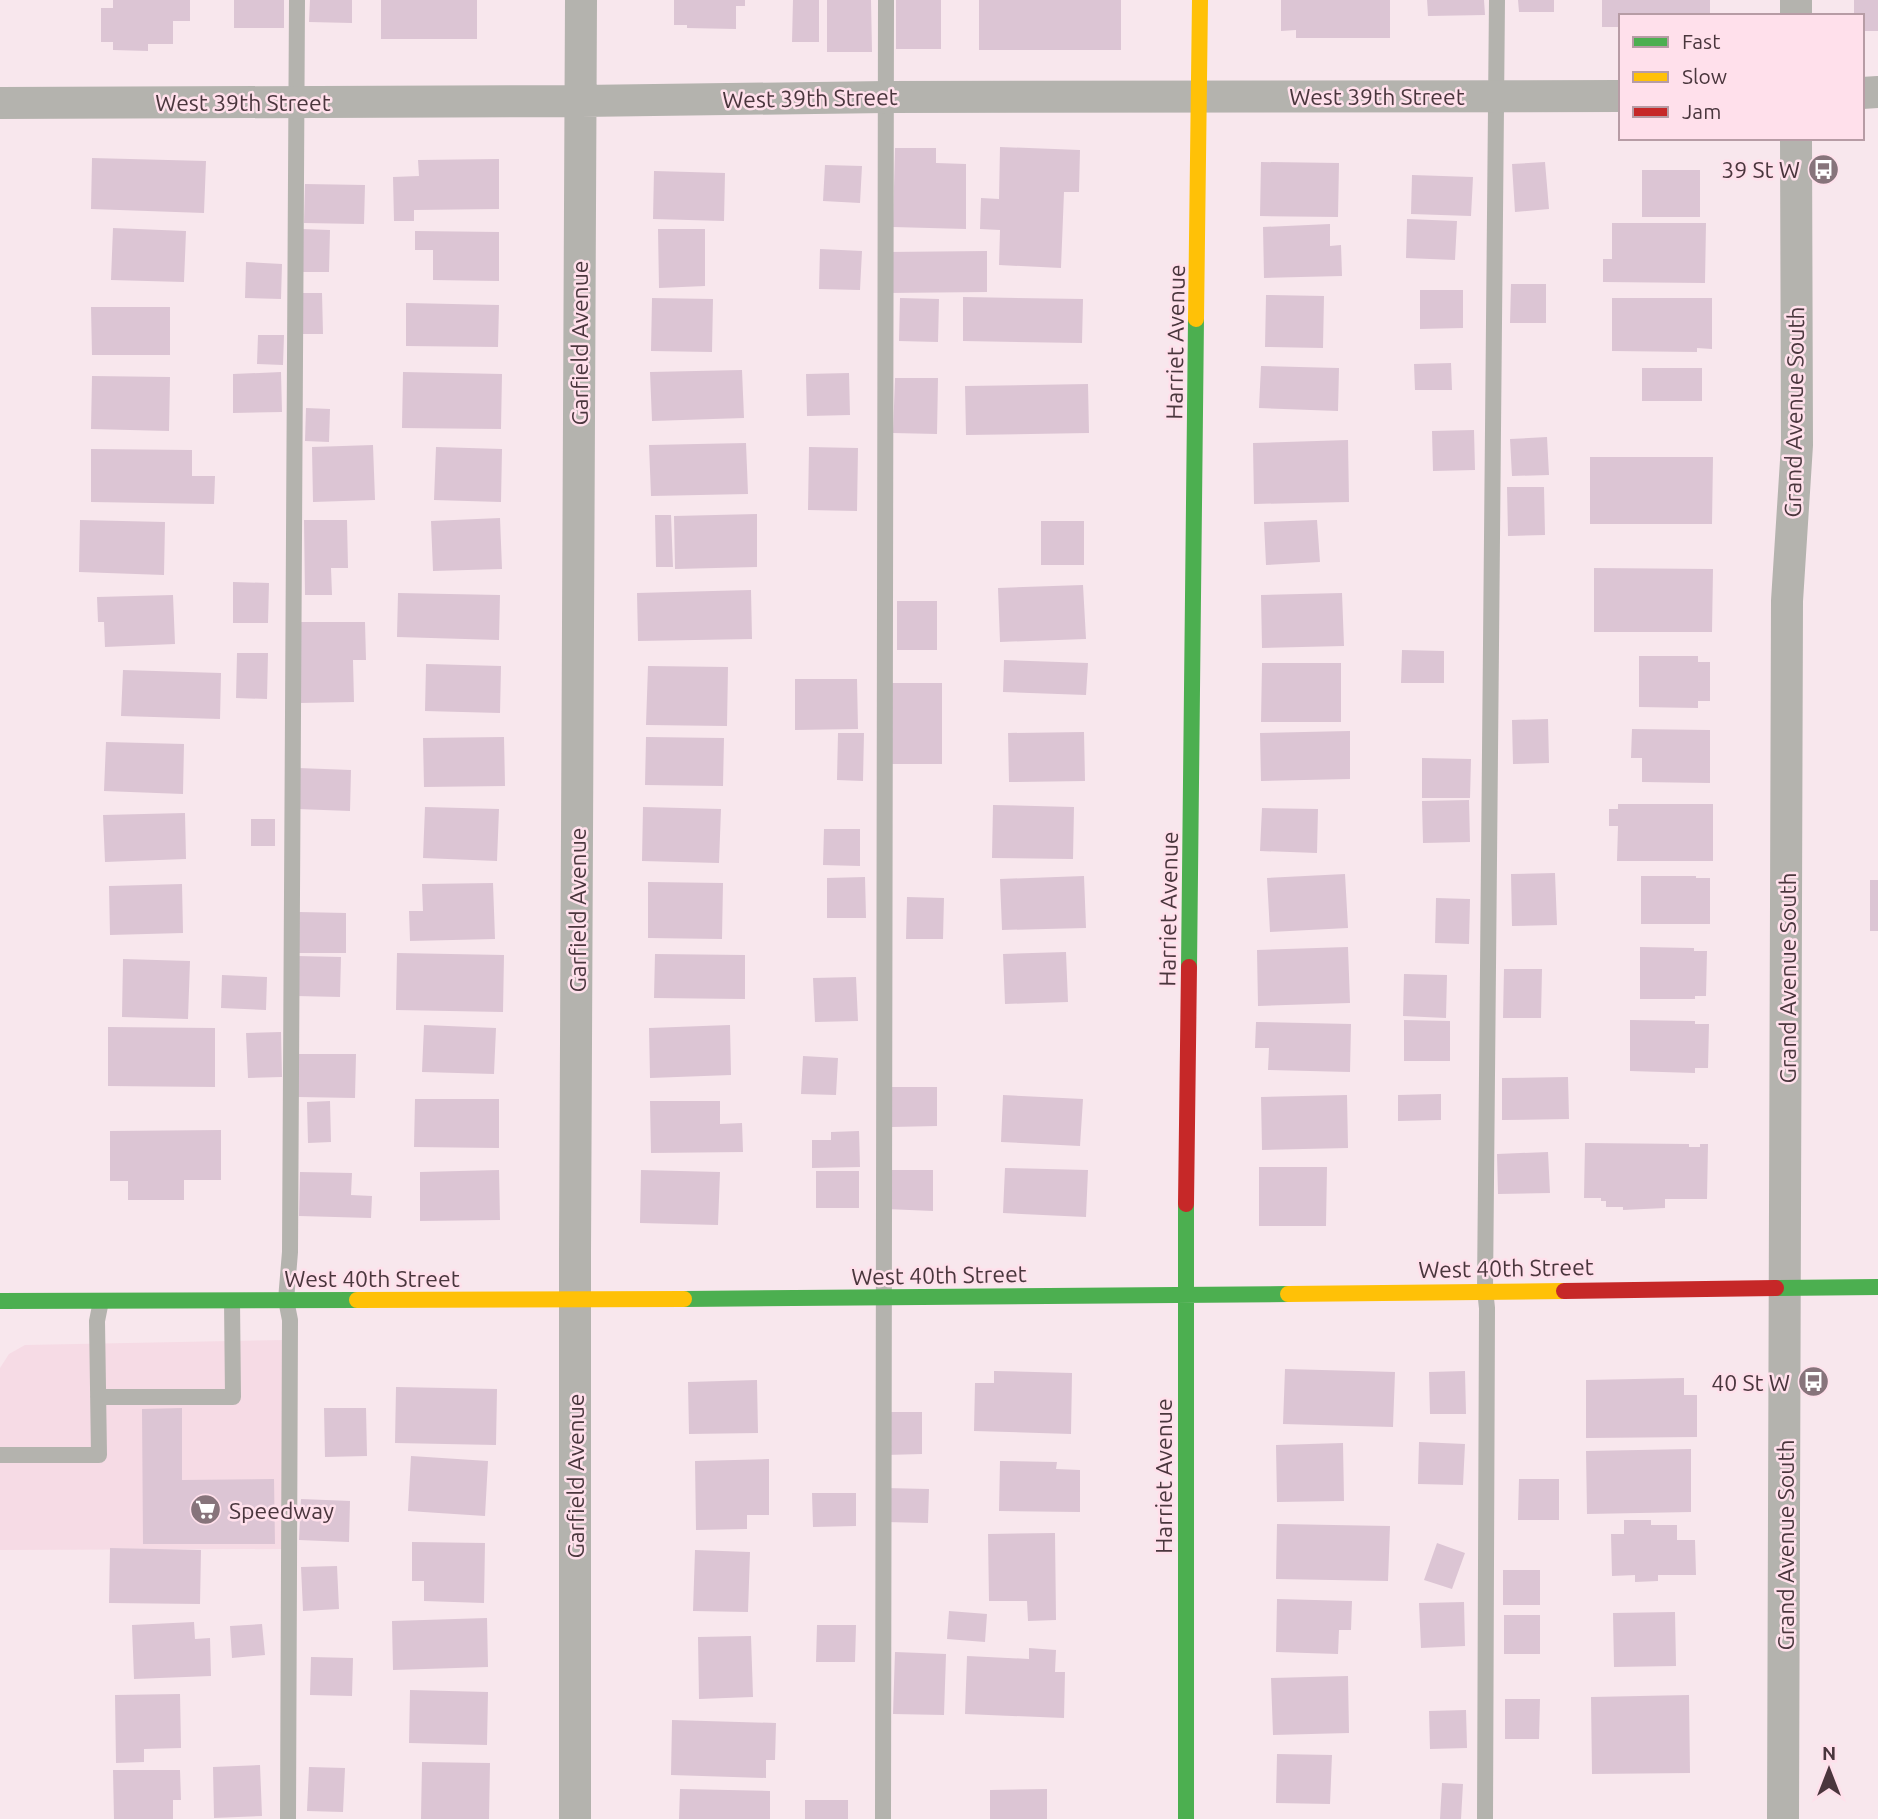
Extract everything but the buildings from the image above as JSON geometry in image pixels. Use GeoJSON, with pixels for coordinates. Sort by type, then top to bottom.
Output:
{"type":"FeatureCollection","features":[{"type":"Feature","properties":{"kind":"street","name":"Garfield Avenue"},"geometry":{"type":"LineString","coordinates":[[575,1819],[581,0]]}},
{"type":"Feature","properties":{"kind":"street","name":"Harriet Avenue"},"geometry":{"type":"LineString","coordinates":[[1186,1819],[1187,1295],[1200,0]]}},
{"type":"Feature","properties":{"kind":"street","name":"West 39th Street"},"geometry":{"type":"LineString","coordinates":[[0,103],[1200,95],[1619,96]]}},
{"type":"Feature","properties":{"kind":"street","name":"Grand Avenue South"},"geometry":{"type":"LineString","coordinates":[[1783,1819],[1787,601],[1797,445],[1796,140]]}},
{"type":"Feature","properties":{"kind":"street","name":"West 40th Street"},"geometry":{"type":"LineString","coordinates":[[0,1301],[884,1299],[1878,1287]]}},
{"type":"Feature","properties":{"kind":"lane"},"geometry":{"type":"LineString","coordinates":[[288,1819],[289,1320],[286,1300],[290,1252],[297,0]]}},
{"type":"Feature","properties":{"kind":"lane"},"geometry":{"type":"LineString","coordinates":[[883,1819],[886,0]]}},
{"type":"Feature","properties":{"kind":"lane"},"geometry":{"type":"LineString","coordinates":[[1485,1819],[1485,1290],[1497,0]]}},
{"type":"Feature","properties":{"kind":"lane"},"geometry":{"type":"LineString","coordinates":[[0,1455],[99,1455],[97,1321],[101,1301]]}},
{"type":"Feature","properties":{"kind":"lane"},"geometry":{"type":"LineString","coordinates":[[98,1397],[233,1397],[232,1301]]}},
{"type":"Feature","properties":{"kind":"shaded area"},"geometry":{"type":"Polygon","coordinates":[[[286,1340],[292,1549],[0,1550],[0,1368],[9,1354],[25,1345],[286,1340]]]}},
{"type":"Feature","properties":{"kind":"traffic: fast"},"geometry":{"type":"LineString","coordinates":[[1189,967],[1196,319]]}},
{"type":"Feature","properties":{"kind":"traffic: fast"},"geometry":{"type":"LineString","coordinates":[[1186,1204],[1186,1819]]}},
{"type":"Feature","properties":{"kind":"traffic: fast"},"geometry":{"type":"LineString","coordinates":[[1776,1288],[1878,1287]]}},
{"type":"Feature","properties":{"kind":"traffic: fast"},"geometry":{"type":"LineString","coordinates":[[684,1299],[1288,1294]]}},
{"type":"Feature","properties":{"kind":"traffic: fast"},"geometry":{"type":"LineString","coordinates":[[0,1301],[357,1300]]}},
{"type":"Feature","properties":{"kind":"traffic: slow"},"geometry":{"type":"LineString","coordinates":[[1196,319],[1200,0]]}},
{"type":"Feature","properties":{"kind":"traffic: slow"},"geometry":{"type":"LineString","coordinates":[[1288,1294],[1564,1291]]}},
{"type":"Feature","properties":{"kind":"traffic: slow"},"geometry":{"type":"LineString","coordinates":[[357,1300],[684,1299]]}},
{"type":"Feature","properties":{"kind":"traffic: jam"},"geometry":{"type":"LineString","coordinates":[[1186,1204],[1189,967]]}},
{"type":"Feature","properties":{"kind":"traffic: jam"},"geometry":{"type":"LineString","coordinates":[[1564,1291],[1776,1288]]}},
{"type":"Feature","properties":{"kind":"place","name":"39 St W"},"geometry":{"type":"Point","coordinates":[1823,169]}},
{"type":"Feature","properties":{"kind":"place","name":"40 St W"},"geometry":{"type":"Point","coordinates":[1813,1382]}},
{"type":"Feature","properties":{"kind":"place","name":"Speedway"},"geometry":{"type":"Point","coordinates":[206,1510]}}]}
